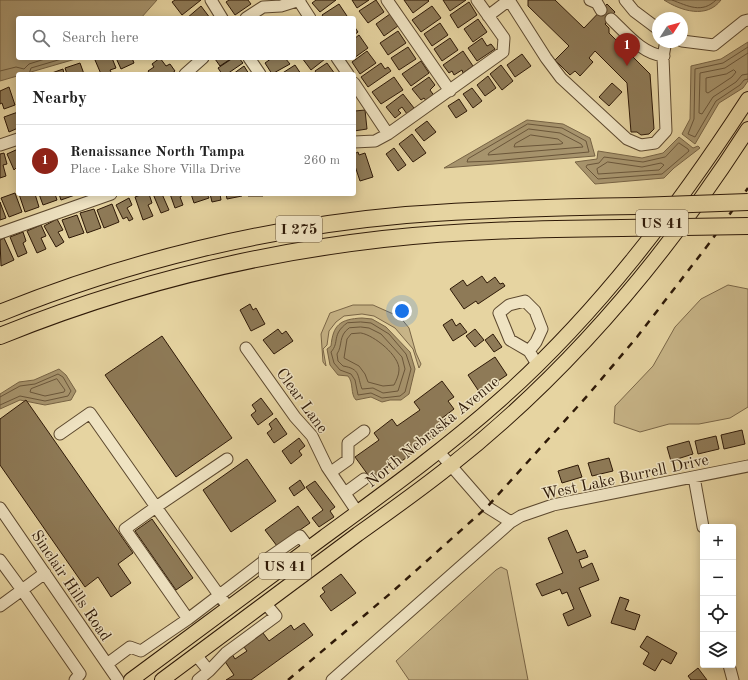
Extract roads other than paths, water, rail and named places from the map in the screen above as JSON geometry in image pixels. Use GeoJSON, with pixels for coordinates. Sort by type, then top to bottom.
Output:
{"type":"FeatureCollection","features":[{"type":"Feature","properties":{"kind":"highway","name":"I 275"},"geometry":{"type":"LineString","coordinates":[[0,312],[78,284],[149,263],[226,244],[301,229],[404,215],[461,211],[748,202]]}},
{"type":"Feature","properties":{"kind":"highway","name":"I 275"},"geometry":{"type":"LineString","coordinates":[[0,336],[78,307],[139,288],[202,270],[291,252],[382,239],[440,234],[622,228],[748,226]]}},
{"type":"Feature","properties":{"kind":"main road","name":"North Nebraska Avenue"},"geometry":{"type":"LineString","coordinates":[[131,680],[439,452],[502,398],[596,303],[633,259],[687,189],[748,99]]}},
{"type":"Feature","properties":{"kind":"main road"},"geometry":{"type":"LineString","coordinates":[[733,152],[738,132],[748,116]]}},
{"type":"Feature","properties":{"kind":"main road","name":"US 41"},"geometry":{"type":"LineString","coordinates":[[162,680],[450,466],[544,382],[603,320],[665,245],[748,129]]}},
{"type":"Feature","properties":{"kind":"main road"},"geometry":{"type":"LineString","coordinates":[[733,152],[748,137]]}},
{"type":"Feature","properties":{"kind":"main road"},"geometry":{"type":"LineString","coordinates":[[300,577],[298,572],[302,565],[352,527],[358,512]]}},
{"type":"Feature","properties":{"kind":"main road"},"geometry":{"type":"LineString","coordinates":[[211,644],[214,635],[224,624],[265,592],[273,575]]}},
{"type":"Feature","properties":{"kind":"street"},"geometry":{"type":"LineString","coordinates":[[211,0],[221,16]]}},
{"type":"Feature","properties":{"kind":"street"},"geometry":{"type":"LineString","coordinates":[[249,16],[263,7],[281,6],[299,0],[309,16]]}},
{"type":"Feature","properties":{"kind":"street"},"geometry":{"type":"LineString","coordinates":[[387,0],[450,91]]}},
{"type":"Feature","properties":{"kind":"street"},"geometry":{"type":"LineString","coordinates":[[356,142],[375,141],[388,134],[504,52],[504,38],[477,0]]}},
{"type":"Feature","properties":{"kind":"street"},"geometry":{"type":"LineString","coordinates":[[488,16],[509,0],[546,58],[561,78],[627,139],[641,145],[655,143],[666,131],[664,48]]}},
{"type":"Feature","properties":{"kind":"street"},"geometry":{"type":"LineString","coordinates":[[625,0],[634,11],[652,24]]}},
{"type":"Feature","properties":{"kind":"street"},"geometry":{"type":"LineString","coordinates":[[611,19],[646,51],[655,55],[664,56]]}},
{"type":"Feature","properties":{"kind":"street"},"geometry":{"type":"LineString","coordinates":[[688,42],[712,44],[744,21],[748,20]]}},
{"type":"Feature","properties":{"kind":"street"},"geometry":{"type":"LineString","coordinates":[[187,72],[202,60]]}},
{"type":"Feature","properties":{"kind":"street"},"geometry":{"type":"LineString","coordinates":[[250,60],[259,72]]}},
{"type":"Feature","properties":{"kind":"street"},"geometry":{"type":"LineString","coordinates":[[338,60],[347,72]]}},
{"type":"Feature","properties":{"kind":"street"},"geometry":{"type":"LineString","coordinates":[[356,86],[388,134]]}},
{"type":"Feature","properties":{"kind":"street"},"geometry":{"type":"LineString","coordinates":[[0,145],[16,140]]}},
{"type":"Feature","properties":{"kind":"street"},"geometry":{"type":"LineString","coordinates":[[0,233],[105,196]]}},
{"type":"Feature","properties":{"kind":"street"},"geometry":{"type":"LineString","coordinates":[[529,351],[536,342],[542,329],[535,311],[525,301],[509,305],[499,313],[510,340],[529,351],[537,364]]}},
{"type":"Feature","properties":{"kind":"street","name":"Clear Lane"},"geometry":{"type":"LineString","coordinates":[[246,348],[295,417],[312,436],[331,472],[358,512]]}},
{"type":"Feature","properties":{"kind":"street"},"geometry":{"type":"LineString","coordinates":[[60,434],[90,413],[229,608]]}},
{"type":"Feature","properties":{"kind":"street"},"geometry":{"type":"LineString","coordinates":[[331,472],[348,460],[348,443],[364,431]]}},
{"type":"Feature","properties":{"kind":"street"},"geometry":{"type":"LineString","coordinates":[[439,452],[487,507],[511,522]]}},
{"type":"Feature","properties":{"kind":"street"},"geometry":{"type":"LineString","coordinates":[[188,619],[125,529],[227,459]]}},
{"type":"Feature","properties":{"kind":"street","name":"West Lake Burrell Drive"},"geometry":{"type":"LineString","coordinates":[[332,680],[511,522],[521,516],[553,505],[748,466]]}},
{"type":"Feature","properties":{"kind":"street"},"geometry":{"type":"LineString","coordinates":[[694,477],[702,524]]}},
{"type":"Feature","properties":{"kind":"street"},"geometry":{"type":"LineString","coordinates":[[345,493],[364,479]]}},
{"type":"Feature","properties":{"kind":"street","name":"Sinclair Hills Road"},"geometry":{"type":"LineString","coordinates":[[0,508],[118,680]]}},
{"type":"Feature","properties":{"kind":"street"},"geometry":{"type":"LineString","coordinates":[[107,664],[130,647],[141,651],[188,619],[264,561],[300,536],[309,548]]}},
{"type":"Feature","properties":{"kind":"street"},"geometry":{"type":"LineString","coordinates":[[0,560],[80,674],[75,680]]}},
{"type":"Feature","properties":{"kind":"street"},"geometry":{"type":"LineString","coordinates":[[264,561],[273,575]]}},
{"type":"Feature","properties":{"kind":"street"},"geometry":{"type":"LineString","coordinates":[[0,606],[45,573]]}},
{"type":"Feature","properties":{"kind":"street"},"geometry":{"type":"LineString","coordinates":[[198,680],[226,653],[276,616],[265,604]]}},
{"type":"Feature","properties":{"kind":"street"},"geometry":{"type":"LineString","coordinates":[[196,655],[209,671]]}},
{"type":"Feature","properties":{"kind":"street"},"geometry":{"type":"LineString","coordinates":[[731,668],[733,680]]}},
{"type":"Feature","properties":{"kind":"water"},"geometry":{"type":"Polygon","coordinates":[[[0,0],[157,0],[143,16],[16,16],[16,60],[72,60],[31,72],[16,72],[16,76],[0,81],[0,0]]]}},
{"type":"Feature","properties":{"kind":"water"},"geometry":{"type":"Polygon","coordinates":[[[664,0],[721,0],[709,10],[694,11],[686,10],[664,0]]]}},
{"type":"Feature","properties":{"kind":"water"},"geometry":{"type":"Polygon","coordinates":[[[748,42],[748,81],[743,88],[719,103],[695,144],[682,134],[690,119],[691,66],[721,59],[748,42]]]}},
{"type":"Feature","properties":{"kind":"water"},"geometry":{"type":"Polygon","coordinates":[[[527,120],[563,124],[590,138],[595,156],[444,168],[527,120]]]}},
{"type":"Feature","properties":{"kind":"water"},"geometry":{"type":"Polygon","coordinates":[[[679,137],[693,148],[698,146],[700,148],[674,168],[664,178],[595,184],[575,162],[597,159],[598,151],[642,158],[663,153],[679,137]]]}},
{"type":"Feature","properties":{"kind":"water"},"geometry":{"type":"Polygon","coordinates":[[[362,318],[372,319],[386,327],[410,352],[415,369],[409,394],[401,400],[382,402],[371,397],[356,400],[353,395],[351,382],[348,376],[338,375],[330,365],[327,349],[331,346],[336,328],[339,324],[348,320],[362,318]]]}},
{"type":"Feature","properties":{"kind":"water"},"geometry":{"type":"Polygon","coordinates":[[[59,369],[66,375],[76,391],[71,400],[45,405],[20,400],[0,409],[0,394],[19,382],[34,380],[59,369]]]}},
{"type":"Feature","properties":{"kind":"railway"},"geometry":{"type":"LineString","coordinates":[[288,680],[392,592],[487,507],[588,395],[637,337],[711,241],[748,188]]}},
{"type":"Feature","properties":{"kind":"place","name":"Renaissance North Tampa"},"geometry":{"type":"Point","coordinates":[627,66]}}]}
